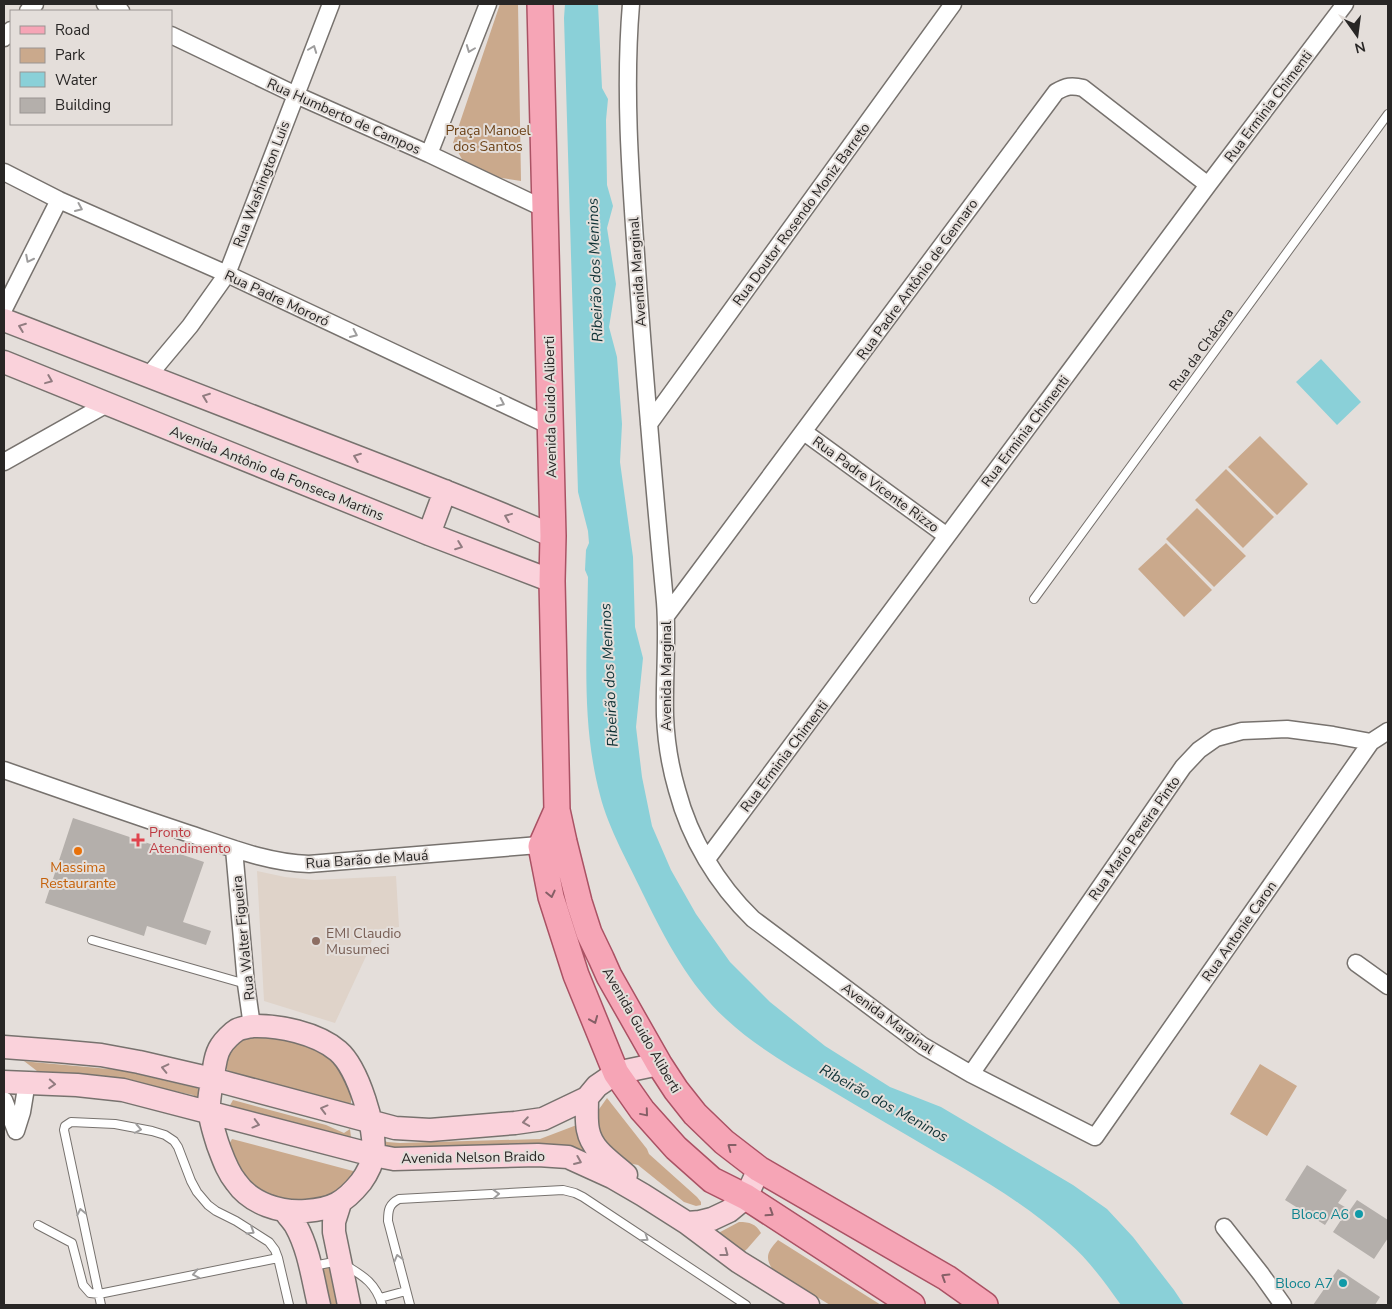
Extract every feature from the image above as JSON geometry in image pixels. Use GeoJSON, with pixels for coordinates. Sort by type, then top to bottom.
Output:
{"type":"FeatureCollection","features":[{"type":"Feature","properties":{"kind":"main road","name":"Avenida Guido Aliberti"},"geometry":{"type":"LineString","coordinates":[[540,6],[553,536],[552,581],[557,810],[552,844],[579,902],[609,976],[659,1064],[695,1114],[724,1142],[759,1169],[947,1278],[985,1305]]}},
{"type":"Feature","properties":{"kind":"main road"},"geometry":{"type":"LineString","coordinates":[[552,844],[551,898],[576,975],[616,1073],[642,1110],[676,1148],[712,1180],[746,1197],[912,1305]]}},
{"type":"Feature","properties":{"kind":"street"},"geometry":{"type":"LineString","coordinates":[[105,4],[119,10]]}},
{"type":"Feature","properties":{"kind":"street","name":"Rua Washington Luis"},"geometry":{"type":"LineString","coordinates":[[149,375],[190,326],[227,274],[331,4]]}},
{"type":"Feature","properties":{"kind":"street"},"geometry":{"type":"LineString","coordinates":[[429,154],[488,4]]}},
{"type":"Feature","properties":{"kind":"street","name":"Avenida Marginal"},"geometry":{"type":"LineString","coordinates":[[631,4],[628,42],[630,160],[649,424],[666,616],[665,717],[669,757],[677,792],[692,830],[717,878],[736,903],[753,919],[923,1046],[971,1074],[1095,1137]]}},
{"type":"Feature","properties":{"kind":"street","name":"Rua Doutor Rosendo Moniz Barreto"},"geometry":{"type":"LineString","coordinates":[[649,424],[954,4]]}},
{"type":"Feature","properties":{"kind":"street","name":"Rua Erminia Chimenti"},"geometry":{"type":"LineString","coordinates":[[707,859],[1345,4]]}},
{"type":"Feature","properties":{"kind":"street","name":"Rua Humberto de Campos"},"geometry":{"type":"LineString","coordinates":[[172,35],[296,95],[545,208]]}},
{"type":"Feature","properties":{"kind":"street","name":"Rua Padre Antônio de Gennaro"},"geometry":{"type":"LineString","coordinates":[[666,616],[1056,92],[1072,85],[1083,88],[1208,186]]}},
{"type":"Feature","properties":{"kind":"street","name":"Rua Padre Mororó"},"geometry":{"type":"LineString","coordinates":[[4,172],[59,200],[227,274],[550,426]]}},
{"type":"Feature","properties":{"kind":"street"},"geometry":{"type":"LineString","coordinates":[[4,309],[59,200]]}},
{"type":"Feature","properties":{"kind":"street"},"geometry":{"type":"LineString","coordinates":[[4,320],[445,491],[553,536]]}},
{"type":"Feature","properties":{"kind":"street","name":"Avenida Antônio da Fonseca Martins"},"geometry":{"type":"LineString","coordinates":[[4,362],[428,534],[552,581]]}},
{"type":"Feature","properties":{"kind":"street"},"geometry":{"type":"LineString","coordinates":[[4,462],[107,404]]}},
{"type":"Feature","properties":{"kind":"street","name":"Rua Padre Vicente Rizzo"},"geometry":{"type":"LineString","coordinates":[[804,432],[948,536]]}},
{"type":"Feature","properties":{"kind":"street"},"geometry":{"type":"LineString","coordinates":[[428,534],[445,491]]}},
{"type":"Feature","properties":{"kind":"street","name":"Rua Mario Pereira Pinto"},"geometry":{"type":"LineString","coordinates":[[971,1074],[1183,767],[1198,750],[1216,738],[1242,731],[1287,729],[1371,742]]}},
{"type":"Feature","properties":{"kind":"street","name":"Rua Antonie Caron"},"geometry":{"type":"LineString","coordinates":[[1095,1137],[1371,742],[1388,731]]}},
{"type":"Feature","properties":{"kind":"street","name":"Rua Barão de Mauá"},"geometry":{"type":"LineString","coordinates":[[4,770],[234,849],[282,861],[309,864],[552,844]]}},
{"type":"Feature","properties":{"kind":"street","name":"Rua Walter Figueira"},"geometry":{"type":"LineString","coordinates":[[234,849],[246,984],[252,1026]]}},
{"type":"Feature","properties":{"kind":"street"},"geometry":{"type":"LineString","coordinates":[[1356,963],[1388,986]]}},
{"type":"Feature","properties":{"kind":"street"},"geometry":{"type":"LineString","coordinates":[[252,1026],[285,1029],[322,1041],[346,1059],[352,1070],[371,1122],[373,1155],[370,1167],[363,1180],[340,1203],[321,1210],[302,1211],[269,1207],[248,1195],[237,1184],[225,1164],[209,1112],[212,1079],[218,1052],[222,1045],[238,1030],[252,1026]]}},
{"type":"Feature","properties":{"kind":"street","name":"Avenida Nelson Braido"},"geometry":{"type":"LineString","coordinates":[[4,1047],[57,1050],[139,1062],[212,1079],[395,1128],[430,1130],[543,1119],[587,1098],[596,1086],[616,1073],[659,1064]]}},
{"type":"Feature","properties":{"kind":"street"},"geometry":{"type":"LineString","coordinates":[[4,1055],[21,1072],[27,1082],[22,1112],[16,1130],[4,1100]]}},
{"type":"Feature","properties":{"kind":"street","name":"Avenida Nelson Braido"},"geometry":{"type":"LineString","coordinates":[[4,1082],[77,1085],[123,1090],[394,1159],[528,1155],[568,1157],[612,1177],[643,1194],[739,1262],[808,1305]]}},
{"type":"Feature","properties":{"kind":"street"},"geometry":{"type":"LineString","coordinates":[[587,1098],[588,1130],[592,1142],[597,1150],[627,1176],[643,1194]]}},
{"type":"Feature","properties":{"kind":"street"},"geometry":{"type":"LineString","coordinates":[[686,1223],[712,1219],[730,1211],[746,1197],[759,1169]]}},
{"type":"Feature","properties":{"kind":"street"},"geometry":{"type":"LineString","coordinates":[[340,1203],[334,1222],[334,1232],[349,1305]]}},
{"type":"Feature","properties":{"kind":"street"},"geometry":{"type":"LineString","coordinates":[[285,1210],[296,1226],[300,1236],[319,1305]]}},
{"type":"Feature","properties":{"kind":"street"},"geometry":{"type":"LineString","coordinates":[[1224,1227],[1283,1305]]}},
{"type":"Feature","properties":{"kind":"lane","name":"Rua da Chácara"},"geometry":{"type":"LineString","coordinates":[[1034,599],[1388,114]]}},
{"type":"Feature","properties":{"kind":"lane"},"geometry":{"type":"LineString","coordinates":[[92,940],[246,984]]}},
{"type":"Feature","properties":{"kind":"lane"},"geometry":{"type":"LineString","coordinates":[[101,1305],[64,1130],[65,1126],[71,1122],[115,1124],[165,1135],[174,1141],[191,1181],[208,1205],[269,1242],[275,1250],[289,1305]]}},
{"type":"Feature","properties":{"kind":"lane"},"geometry":{"type":"LineString","coordinates":[[410,1305],[388,1221],[389,1207],[393,1202],[399,1199],[563,1190],[583,1197],[746,1305]]}},
{"type":"Feature","properties":{"kind":"lane"},"geometry":{"type":"LineString","coordinates":[[38,1225],[72,1243],[87,1240]]}},
{"type":"Feature","properties":{"kind":"lane"},"geometry":{"type":"LineString","coordinates":[[72,1243],[86,1289],[90,1293],[99,1294],[278,1258]]}},
{"type":"Feature","properties":{"kind":"lane"},"geometry":{"type":"LineString","coordinates":[[312,1305],[309,1290],[308,1262],[339,1261],[372,1283],[381,1302],[406,1291]]}},
{"type":"Feature","properties":{"kind":"shaded area","name":"EMI Claudio Musumeci"},"geometry":{"type":"Polygon","coordinates":[[[257,871],[285,877],[314,880],[396,876],[399,927],[375,930],[368,952],[335,1023],[264,1001],[257,871]]]}},
{"type":"Feature","properties":{"kind":"green space","name":"Praça Manoel dos Santos"},"geometry":{"type":"Polygon","coordinates":[[[500,4],[518,4],[521,181],[489,176],[463,161],[453,143],[500,4]]]}},
{"type":"Feature","properties":{"kind":"green space"},"geometry":{"type":"Polygon","coordinates":[[[1260,436],[1308,484],[1277,515],[1228,467],[1260,436]]]}},
{"type":"Feature","properties":{"kind":"green space"},"geometry":{"type":"Polygon","coordinates":[[[1226,469],[1274,517],[1243,548],[1195,500],[1226,469]]]}},
{"type":"Feature","properties":{"kind":"green space"},"geometry":{"type":"Polygon","coordinates":[[[1197,508],[1246,556],[1214,587],[1166,539],[1197,508]]]}},
{"type":"Feature","properties":{"kind":"green space"},"geometry":{"type":"Polygon","coordinates":[[[1166,543],[1212,590],[1184,617],[1138,569],[1166,543]]]}},
{"type":"Feature","properties":{"kind":"green space"},"geometry":{"type":"Polygon","coordinates":[[[264,1032],[328,1047],[351,1085],[351,1103],[340,1105],[230,1075],[225,1066],[228,1053],[232,1047],[245,1038],[264,1032]]]}},
{"type":"Feature","properties":{"kind":"green space"},"geometry":{"type":"Polygon","coordinates":[[[24,1061],[120,1070],[197,1088],[203,1092],[200,1101],[193,1095],[121,1080],[37,1071],[24,1061]]]}},
{"type":"Feature","properties":{"kind":"green space"},"geometry":{"type":"Polygon","coordinates":[[[1260,1064],[1297,1086],[1267,1136],[1230,1114],[1260,1064]]]}},
{"type":"Feature","properties":{"kind":"green space"},"geometry":{"type":"Polygon","coordinates":[[[607,1098],[649,1154],[697,1197],[701,1205],[696,1206],[684,1202],[638,1165],[628,1163],[599,1144],[597,1112],[607,1098]]]}},
{"type":"Feature","properties":{"kind":"green space"},"geometry":{"type":"Polygon","coordinates":[[[233,1100],[326,1125],[344,1133],[350,1129],[351,1137],[346,1140],[229,1107],[233,1100]]]}},
{"type":"Feature","properties":{"kind":"green space"},"geometry":{"type":"Polygon","coordinates":[[[582,1123],[587,1154],[558,1149],[550,1144],[420,1151],[385,1150],[380,1138],[387,1142],[400,1143],[540,1139],[582,1123]]]}},
{"type":"Feature","properties":{"kind":"green space"},"geometry":{"type":"Polygon","coordinates":[[[232,1139],[353,1171],[354,1180],[339,1195],[293,1203],[261,1194],[240,1175],[227,1148],[232,1139]]]}},
{"type":"Feature","properties":{"kind":"green space"},"geometry":{"type":"Polygon","coordinates":[[[739,1222],[752,1224],[761,1233],[741,1254],[709,1238],[739,1222]]]}},
{"type":"Feature","properties":{"kind":"green space"},"geometry":{"type":"Polygon","coordinates":[[[778,1240],[881,1305],[830,1305],[773,1270],[768,1254],[778,1240]]]}},
{"type":"Feature","properties":{"kind":"green space"},"geometry":{"type":"Polygon","coordinates":[[[329,1264],[339,1305],[329,1305],[321,1269],[329,1264]]]}},
{"type":"Feature","properties":{"kind":"water","name":"Ribeirão dos Meninos"},"geometry":{"type":"Polygon","coordinates":[[[565,4],[598,4],[602,88],[608,99],[606,120],[607,185],[613,206],[607,228],[616,284],[609,327],[617,357],[622,424],[620,462],[633,557],[635,627],[643,658],[636,727],[642,777],[652,826],[671,870],[696,914],[730,962],[770,1002],[825,1046],[890,1087],[941,1107],[1073,1185],[1107,1209],[1133,1237],[1184,1305],[1121,1305],[1083,1256],[1050,1226],[1012,1198],[784,1062],[737,1028],[713,1006],[690,978],[661,930],[620,847],[608,821],[594,768],[586,686],[588,577],[585,570],[586,550],[589,543],[588,531],[578,492],[565,4]]]}},
{"type":"Feature","properties":{"kind":"water"},"geometry":{"type":"Polygon","coordinates":[[[1321,359],[1361,402],[1337,425],[1296,382],[1321,359]]]}},
{"type":"Feature","properties":{"kind":"building"},"geometry":{"type":"Polygon","coordinates":[[[73,818],[204,862],[183,922],[211,931],[206,945],[147,926],[144,936],[45,903],[73,818]]]}},
{"type":"Feature","properties":{"kind":"building","name":"Bloco A6"},"geometry":{"type":"Polygon","coordinates":[[[1307,1165],[1347,1190],[1338,1203],[1350,1210],[1357,1200],[1388,1220],[1388,1238],[1374,1259],[1333,1232],[1343,1217],[1334,1211],[1325,1225],[1285,1200],[1307,1165]]]}},
{"type":"Feature","properties":{"kind":"building","name":"Bloco A7"},"geometry":{"type":"Polygon","coordinates":[[[1338,1269],[1380,1297],[1375,1305],[1313,1305],[1338,1269]]]}},
{"type":"Feature","properties":{"kind":"place","name":"Pronto Atendimento"},"geometry":{"type":"Point","coordinates":[138,840]}},
{"type":"Feature","properties":{"kind":"place","name":"Massima Restaurante"},"geometry":{"type":"Point","coordinates":[78,851]}},
{"type":"Feature","properties":{"kind":"place","name":"EMI Claudio Musumeci"},"geometry":{"type":"Point","coordinates":[316,941]}},
{"type":"Feature","properties":{"kind":"place","name":"Bloco A6"},"geometry":{"type":"Point","coordinates":[1359,1214]}},
{"type":"Feature","properties":{"kind":"place","name":"Bloco A7"},"geometry":{"type":"Point","coordinates":[1343,1283]}}]}
